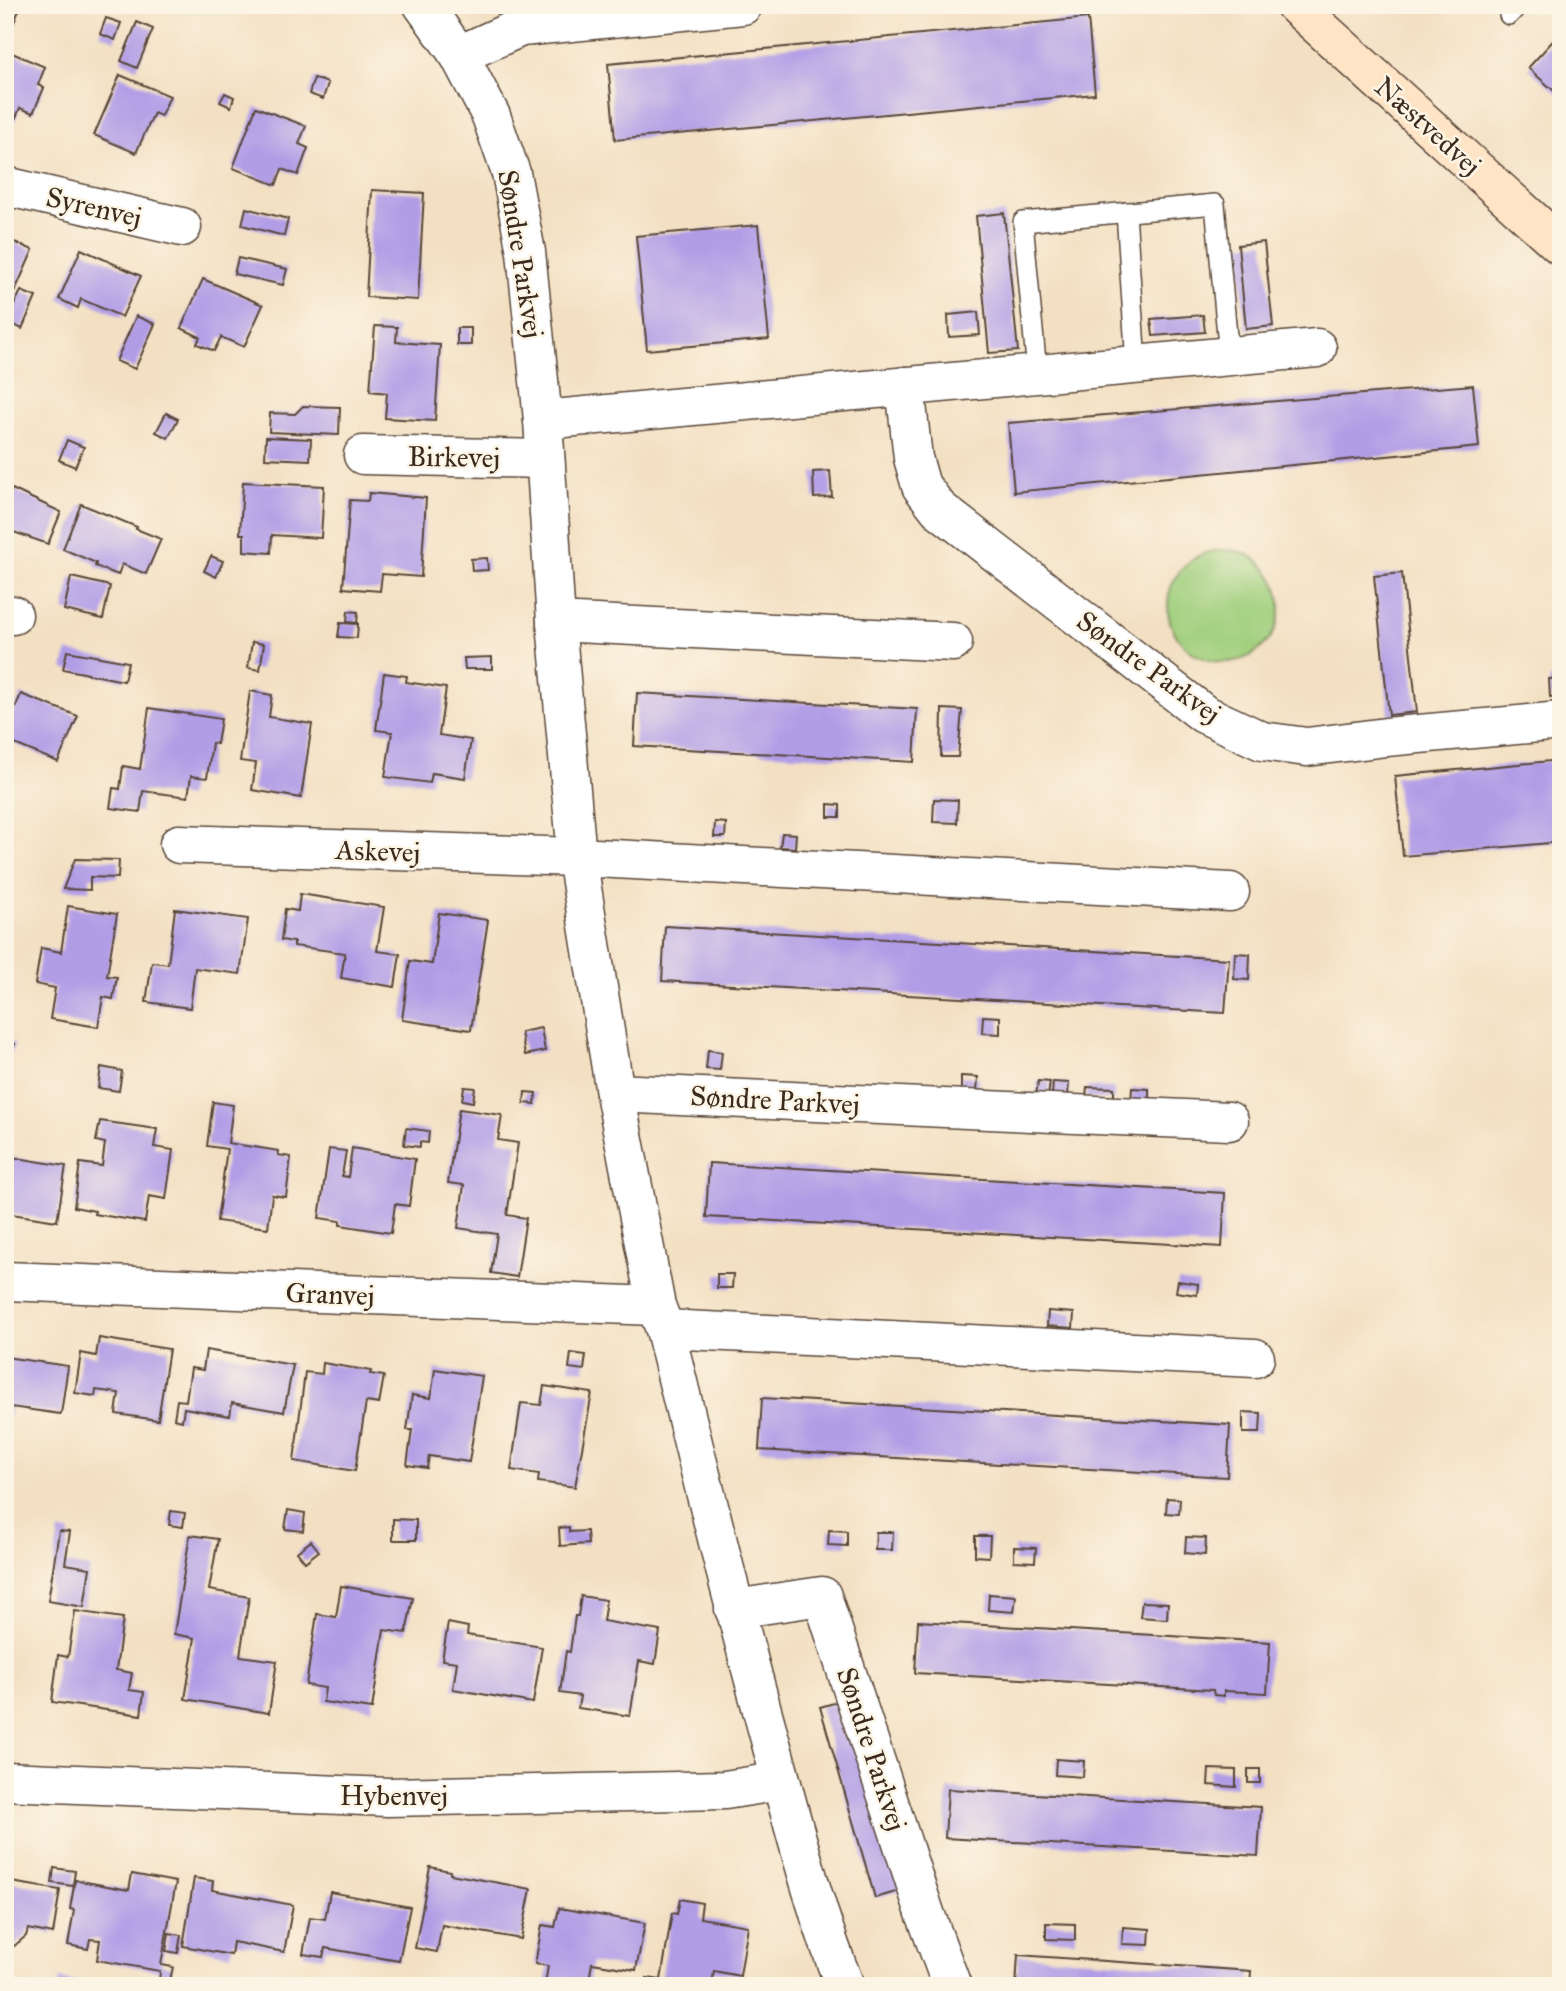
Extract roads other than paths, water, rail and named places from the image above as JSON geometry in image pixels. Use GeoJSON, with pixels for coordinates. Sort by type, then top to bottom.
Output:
{"type":"FeatureCollection","features":[{"type":"Feature","properties":{"kind":"main road","name":"Næstvedvej"},"geometry":{"type":"LineString","coordinates":[[1295,5],[1561,246]]}},
{"type":"Feature","properties":{"kind":"street","name":"Søndre Parkvej"},"geometry":{"type":"LineString","coordinates":[[423,5],[459,55],[491,116],[511,173],[526,252],[543,421],[556,622],[577,857],[615,1093],[660,1318],[734,1609],[828,1944],[845,1986]]}},
{"type":"Feature","properties":{"kind":"street"},"geometry":{"type":"LineString","coordinates":[[459,55],[521,27],[743,5]]}},
{"type":"Feature","properties":{"kind":"street","name":"Syrenvej"},"geometry":{"type":"LineString","coordinates":[[5,186],[182,227]]}},
{"type":"Feature","properties":{"kind":"street"},"geometry":{"type":"LineString","coordinates":[[543,421],[1317,348]]}},
{"type":"Feature","properties":{"kind":"street","name":"Søndre Parkvej"},"geometry":{"type":"LineString","coordinates":[[905,386],[913,458],[921,486],[939,509],[1204,713],[1262,741],[1307,747],[1561,721]]}},
{"type":"Feature","properties":{"kind":"street","name":"Birkevej"},"geometry":{"type":"LineString","coordinates":[[363,455],[545,460]]}},
{"type":"Feature","properties":{"kind":"street"},"geometry":{"type":"LineString","coordinates":[[556,622],[953,642]]}},
{"type":"Feature","properties":{"kind":"street","name":"Askevej"},"geometry":{"type":"LineString","coordinates":[[178,844],[577,857]]}},
{"type":"Feature","properties":{"kind":"street"},"geometry":{"type":"LineString","coordinates":[[577,857],[1230,892]]}},
{"type":"Feature","properties":{"kind":"street","name":"Søndre Parkvej"},"geometry":{"type":"LineString","coordinates":[[615,1093],[1229,1121]]}},
{"type":"Feature","properties":{"kind":"street","name":"Granvej"},"geometry":{"type":"LineString","coordinates":[[5,1281],[660,1318]]}},
{"type":"Feature","properties":{"kind":"street"},"geometry":{"type":"LineString","coordinates":[[660,1318],[1255,1358]]}},
{"type":"Feature","properties":{"kind":"street","name":"Søndre Parkvej"},"geometry":{"type":"LineString","coordinates":[[734,1609],[822,1596],[925,1913],[952,1986]]}},
{"type":"Feature","properties":{"kind":"street","name":"Hybenvej"},"geometry":{"type":"LineString","coordinates":[[5,1781],[388,1797],[725,1790],[781,1781]]}},
{"type":"Feature","properties":{"kind":"lane"},"geometry":{"type":"LineString","coordinates":[[1037,373],[1023,222],[1215,204],[1229,357]]}},
{"type":"Feature","properties":{"kind":"lane"},"geometry":{"type":"LineString","coordinates":[[1126,212],[1136,365]]}}]}
